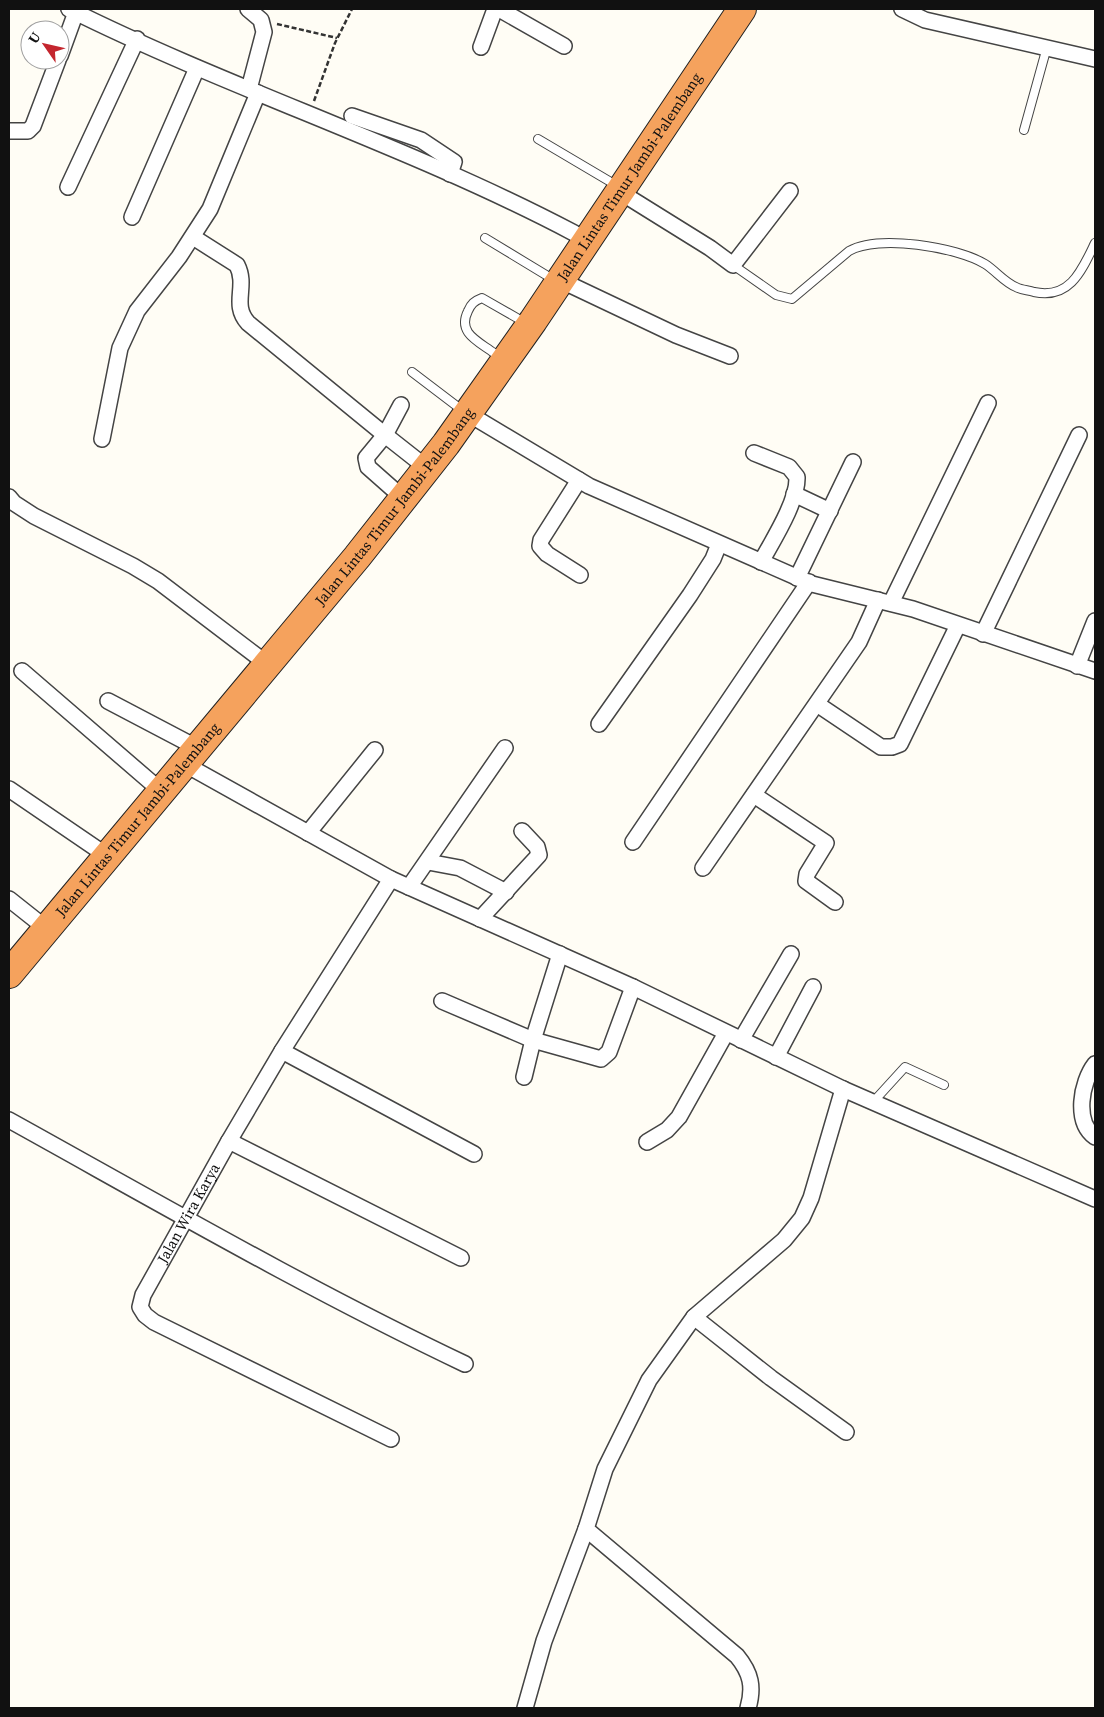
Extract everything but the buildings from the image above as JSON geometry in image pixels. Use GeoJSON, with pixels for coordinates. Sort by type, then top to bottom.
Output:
{"type":"FeatureCollection","features":[{"type":"Feature","properties":{"kind":"highway","name":"Jalan Lintas Timur Jambi-Palembang"},"geometry":{"type":"LineString","coordinates":[[9,957],[153,784],[182,755],[357,557],[553,278],[614,186],[726,9]]}},
{"type":"Feature","properties":{"kind":"highway","name":"Jalan Lintas Timur Jambi-Palembang"},"geometry":{"type":"LineString","coordinates":[[9,974],[258,657],[462,410],[494,353],[517,318],[553,278],[574,233],[614,186],[742,9]]}},
{"type":"Feature","properties":{"kind":"street"},"geometry":{"type":"LineString","coordinates":[[102,440],[120,348],[137,311],[193,238],[210,209],[254,91],[264,32],[261,20],[248,9]]}},
{"type":"Feature","properties":{"kind":"street"},"geometry":{"type":"LineString","coordinates":[[481,46],[495,9]]}},
{"type":"Feature","properties":{"kind":"street"},"geometry":{"type":"LineString","coordinates":[[499,9],[564,46]]}},
{"type":"Feature","properties":{"kind":"street"},"geometry":{"type":"LineString","coordinates":[[902,9],[925,20],[1095,59]]}},
{"type":"Feature","properties":{"kind":"street"},"geometry":{"type":"LineString","coordinates":[[72,10],[197,68],[404,152],[530,209],[574,233]]}},
{"type":"Feature","properties":{"kind":"street"},"geometry":{"type":"LineString","coordinates":[[68,187],[137,39]]}},
{"type":"Feature","properties":{"kind":"street"},"geometry":{"type":"LineString","coordinates":[[132,217],[197,68]]}},
{"type":"Feature","properties":{"kind":"street"},"geometry":{"type":"LineString","coordinates":[[9,131],[28,131],[33,126],[54,70]]}},
{"type":"Feature","properties":{"kind":"street"},"geometry":{"type":"LineString","coordinates":[[352,116],[421,140],[454,162],[450,174]]}},
{"type":"Feature","properties":{"kind":"street"},"geometry":{"type":"LineString","coordinates":[[614,186],[733,265],[790,191]]}},
{"type":"Feature","properties":{"kind":"street"},"geometry":{"type":"LineString","coordinates":[[193,238],[237,265],[241,273],[242,288],[238,306],[241,315],[248,323],[418,461]]}},
{"type":"Feature","properties":{"kind":"street"},"geometry":{"type":"LineString","coordinates":[[553,278],[676,334],[730,356]]}},
{"type":"Feature","properties":{"kind":"street"},"geometry":{"type":"LineString","coordinates":[[703,868],[817,704],[884,602],[988,403]]}},
{"type":"Feature","properties":{"kind":"street"},"geometry":{"type":"LineString","coordinates":[[394,490],[372,471],[366,462],[371,451],[385,435],[401,404]]}},
{"type":"Feature","properties":{"kind":"street"},"geometry":{"type":"LineString","coordinates":[[462,410],[579,480],[803,580],[958,624],[1087,669],[1095,621]]}},
{"type":"Feature","properties":{"kind":"street"},"geometry":{"type":"LineString","coordinates":[[983,634],[1079,435]]}},
{"type":"Feature","properties":{"kind":"street"},"geometry":{"type":"LineString","coordinates":[[754,453],[795,472],[797,484],[761,562]]}},
{"type":"Feature","properties":{"kind":"street"},"geometry":{"type":"LineString","coordinates":[[633,842],[803,580],[830,511],[853,462]]}},
{"type":"Feature","properties":{"kind":"street"},"geometry":{"type":"LineString","coordinates":[[579,480],[541,540],[540,546],[547,554],[580,575]]}},
{"type":"Feature","properties":{"kind":"street"},"geometry":{"type":"LineString","coordinates":[[794,494],[830,511]]}},
{"type":"Feature","properties":{"kind":"street"},"geometry":{"type":"LineString","coordinates":[[9,497],[14,503],[34,516],[133,566],[158,581],[258,657]]}},
{"type":"Feature","properties":{"kind":"street"},"geometry":{"type":"LineString","coordinates":[[599,724],[690,596],[713,560],[719,544]]}},
{"type":"Feature","properties":{"kind":"street"},"geometry":{"type":"LineString","coordinates":[[817,704],[881,747],[892,747],[900,744],[958,624]]}},
{"type":"Feature","properties":{"kind":"street"},"geometry":{"type":"LineString","coordinates":[[22,671],[153,784]]}},
{"type":"Feature","properties":{"kind":"street"},"geometry":{"type":"LineString","coordinates":[[108,702],[182,755],[308,833],[391,879],[633,987],[844,1089],[1065,1187],[1095,1198]]}},
{"type":"Feature","properties":{"kind":"street"},"geometry":{"type":"LineString","coordinates":[[409,887],[505,748]]}},
{"type":"Feature","properties":{"kind":"street"},"geometry":{"type":"LineString","coordinates":[[308,833],[375,750]]}},
{"type":"Feature","properties":{"kind":"street"},"geometry":{"type":"LineString","coordinates":[[9,789],[97,849]]}},
{"type":"Feature","properties":{"kind":"street"},"geometry":{"type":"LineString","coordinates":[[754,795],[826,843],[806,878],[810,885],[835,902]]}},
{"type":"Feature","properties":{"kind":"street"},"geometry":{"type":"LineString","coordinates":[[480,919],[539,855],[537,847],[522,832]]}},
{"type":"Feature","properties":{"kind":"street"},"geometry":{"type":"LineString","coordinates":[[428,862],[460,868],[506,892]]}},
{"type":"Feature","properties":{"kind":"street","name":"Jalan Wira Karya"},"geometry":{"type":"LineString","coordinates":[[391,879],[282,1051],[229,1140],[143,1295],[140,1307],[145,1315],[154,1322],[391,1439]]}},
{"type":"Feature","properties":{"kind":"street"},"geometry":{"type":"LineString","coordinates":[[9,899],[38,922]]}},
{"type":"Feature","properties":{"kind":"street"},"geometry":{"type":"LineString","coordinates":[[524,1077],[533,1040],[560,954]]}},
{"type":"Feature","properties":{"kind":"street"},"geometry":{"type":"LineString","coordinates":[[741,1040],[790,954]]}},
{"type":"Feature","properties":{"kind":"street"},"geometry":{"type":"LineString","coordinates":[[442,1001],[533,1040],[596,1058],[606,1057],[633,987]]}},
{"type":"Feature","properties":{"kind":"street"},"geometry":{"type":"LineString","coordinates":[[776,1056],[813,987]]}},
{"type":"Feature","properties":{"kind":"street"},"geometry":{"type":"LineString","coordinates":[[648,1142],[667,1130],[679,1117],[726,1033]]}},
{"type":"Feature","properties":{"kind":"street"},"geometry":{"type":"LineString","coordinates":[[282,1051],[474,1154]]}},
{"type":"Feature","properties":{"kind":"street"},"geometry":{"type":"LineString","coordinates":[[1095,1064],[1083,1092],[1081,1114],[1090,1133],[1095,1137]]}},
{"type":"Feature","properties":{"kind":"street"},"geometry":{"type":"LineString","coordinates":[[525,1708],[544,1641],[586,1529],[606,1469],[629,1418],[649,1380],[694,1317],[795,1229],[812,1198],[844,1089]]}},
{"type":"Feature","properties":{"kind":"street"},"geometry":{"type":"LineString","coordinates":[[9,1120],[186,1218],[408,1337],[465,1364]]}},
{"type":"Feature","properties":{"kind":"street"},"geometry":{"type":"LineString","coordinates":[[229,1140],[461,1258]]}},
{"type":"Feature","properties":{"kind":"street"},"geometry":{"type":"LineString","coordinates":[[694,1317],[771,1378],[846,1432]]}},
{"type":"Feature","properties":{"kind":"street"},"geometry":{"type":"LineString","coordinates":[[586,1529],[737,1656],[751,1678],[752,1694],[748,1708]]}},
{"type":"Feature","properties":{"kind":"lane"},"geometry":{"type":"LineString","coordinates":[[1024,130],[1047,47]]}},
{"type":"Feature","properties":{"kind":"lane"},"geometry":{"type":"LineString","coordinates":[[538,139],[614,186]]}},
{"type":"Feature","properties":{"kind":"lane"},"geometry":{"type":"LineString","coordinates":[[485,238],[553,278]]}},
{"type":"Feature","properties":{"kind":"lane"},"geometry":{"type":"LineString","coordinates":[[733,265],[776,295],[792,300],[849,251],[858,246],[874,242],[905,244],[961,253],[985,264],[1015,287],[1047,294],[1065,289],[1082,271],[1095,243]]}},
{"type":"Feature","properties":{"kind":"lane"},"geometry":{"type":"LineString","coordinates":[[494,353],[471,336],[464,326],[464,319],[471,305],[482,298],[517,318]]}},
{"type":"Feature","properties":{"kind":"lane"},"geometry":{"type":"LineString","coordinates":[[412,372],[462,410]]}},
{"type":"Feature","properties":{"kind":"lane"},"geometry":{"type":"LineString","coordinates":[[874,1101],[905,1067],[944,1085]]}},
{"type":"Feature","properties":{"kind":"path"},"geometry":{"type":"LineString","coordinates":[[310,114],[337,38],[352,9]]}},
{"type":"Feature","properties":{"kind":"path"},"geometry":{"type":"LineString","coordinates":[[261,20],[337,38]]}}]}
